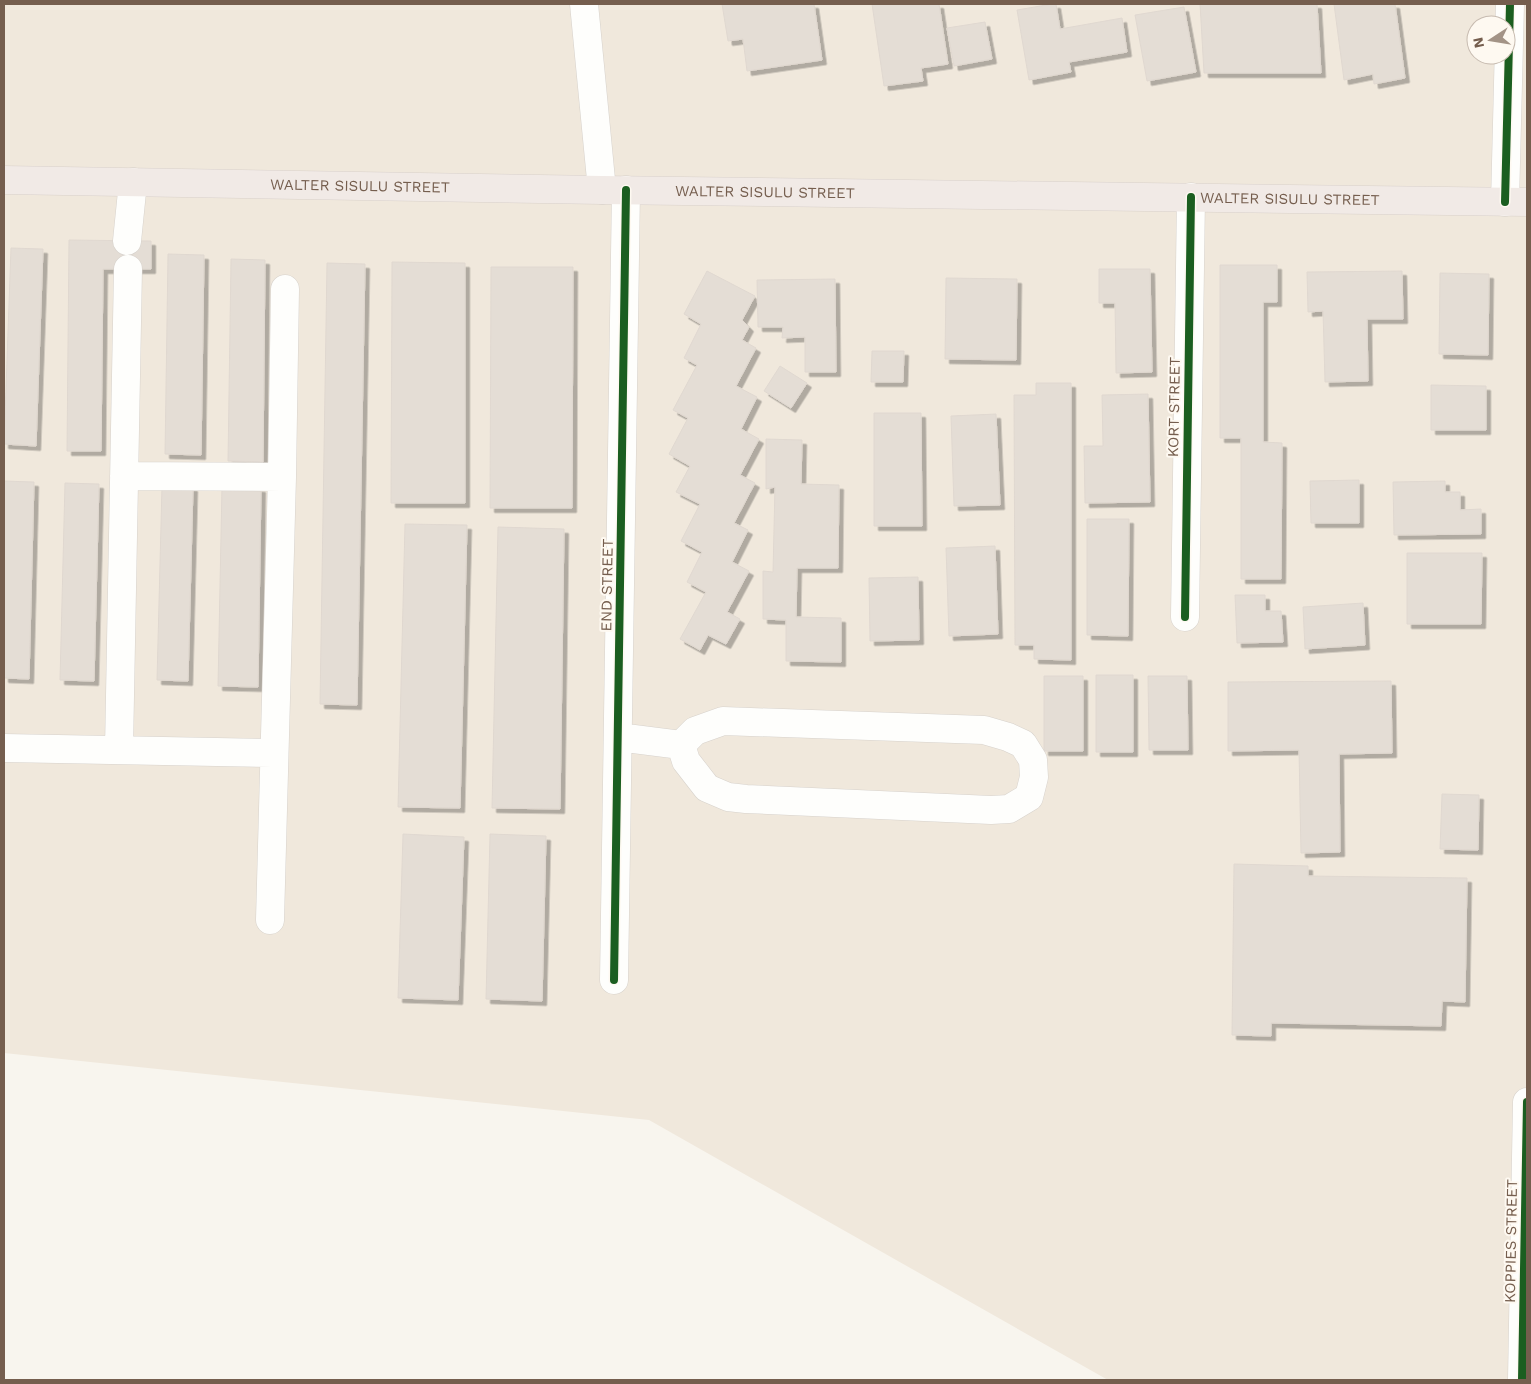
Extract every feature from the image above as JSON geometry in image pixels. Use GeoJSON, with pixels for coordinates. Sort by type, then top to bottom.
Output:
{"type":"FeatureCollection","features":[{"type":"Feature","properties":{"kind":"highway","name":"WALTER SISULU STREET"},"geometry":{"type":"LineString","coordinates":[[4,180],[1516,202]]}},
{"type":"Feature","properties":{"kind":"street","name":"END STREET"},"geometry":{"type":"LineString","coordinates":[[584,4],[614,190],[618,736],[614,980]]}},
{"type":"Feature","properties":{"kind":"street"},"geometry":{"type":"LineString","coordinates":[[1510,4],[1516,202]]}},
{"type":"Feature","properties":{"kind":"street"},"geometry":{"type":"LineString","coordinates":[[127,241],[133,182]]}},
{"type":"Feature","properties":{"kind":"street","name":"KORT STREET"},"geometry":{"type":"LineString","coordinates":[[1185,618],[1191,197]]}},
{"type":"Feature","properties":{"kind":"street"},"geometry":{"type":"LineString","coordinates":[[119,749],[128,269]]}},
{"type":"Feature","properties":{"kind":"street"},"geometry":{"type":"LineString","coordinates":[[270,920],[285,289]]}},
{"type":"Feature","properties":{"kind":"street"},"geometry":{"type":"LineString","coordinates":[[124,476],[282,477]]}},
{"type":"Feature","properties":{"kind":"street"},"geometry":{"type":"LineString","coordinates":[[723,721],[984,730],[1008,737],[1023,744],[1033,760],[1034,776],[1029,798],[1009,809],[991,810],[746,799],[728,797],[707,788],[686,761],[681,746],[695,731],[723,721]]}},
{"type":"Feature","properties":{"kind":"street"},"geometry":{"type":"LineString","coordinates":[[618,736],[681,746]]}},
{"type":"Feature","properties":{"kind":"street"},"geometry":{"type":"LineString","coordinates":[[4,748],[273,753]]}},
{"type":"Feature","properties":{"kind":"street","name":"KOPPIES STREET"},"geometry":{"type":"LineString","coordinates":[[1522,1380],[1527,1102]]}},
{"type":"Feature","properties":{"kind":"shaded area"},"geometry":{"type":"Polygon","coordinates":[[[4,4],[1527,4],[1527,1380],[1108,1380],[649,1120],[4,1053],[4,4]]]}},
{"type":"Feature","properties":{"kind":"building"},"geometry":{"type":"Polygon","coordinates":[[[722,4],[814,4],[822,60],[747,71],[743,39],[728,41],[722,4]]]}},
{"type":"Feature","properties":{"kind":"building"},"geometry":{"type":"Polygon","coordinates":[[[872,4],[939,4],[948,64],[921,68],[923,81],[884,86],[872,4]]]}},
{"type":"Feature","properties":{"kind":"building"},"geometry":{"type":"Polygon","coordinates":[[[1056,4],[1060,29],[1122,18],[1127,52],[1069,62],[1071,72],[1029,80],[1017,10],[1056,4]]]}},
{"type":"Feature","properties":{"kind":"building"},"geometry":{"type":"Polygon","coordinates":[[[1200,4],[1317,4],[1321,73],[1204,73],[1200,4]]]}},
{"type":"Feature","properties":{"kind":"building"},"geometry":{"type":"Polygon","coordinates":[[[1334,4],[1395,4],[1405,78],[1374,84],[1373,74],[1344,80],[1334,4]]]}},
{"type":"Feature","properties":{"kind":"building"},"geometry":{"type":"Polygon","coordinates":[[[1184,7],[1196,72],[1147,81],[1135,15],[1184,7]]]}},
{"type":"Feature","properties":{"kind":"building"},"geometry":{"type":"Polygon","coordinates":[[[985,22],[992,59],[954,66],[947,28],[985,22]]]}},
{"type":"Feature","properties":{"kind":"building"},"geometry":{"type":"Polygon","coordinates":[[[69,240],[151,241],[151,269],[103,269],[101,451],[67,451],[69,240]]]}},
{"type":"Feature","properties":{"kind":"building"},"geometry":{"type":"Polygon","coordinates":[[[11,248],[43,249],[36,446],[4,444],[11,248]]]}},
{"type":"Feature","properties":{"kind":"building"},"geometry":{"type":"Polygon","coordinates":[[[168,254],[204,255],[201,455],[165,454],[168,254]]]}},
{"type":"Feature","properties":{"kind":"building"},"geometry":{"type":"Polygon","coordinates":[[[231,259],[265,260],[263,462],[228,461],[231,259]]]}},
{"type":"Feature","properties":{"kind":"building"},"geometry":{"type":"Polygon","coordinates":[[[392,262],[465,263],[465,503],[391,503],[392,262]]]}},
{"type":"Feature","properties":{"kind":"building"},"geometry":{"type":"Polygon","coordinates":[[[327,263],[365,264],[357,705],[320,704],[327,263]]]}},
{"type":"Feature","properties":{"kind":"building"},"geometry":{"type":"Polygon","coordinates":[[[1220,265],[1277,265],[1277,302],[1263,302],[1263,442],[1282,443],[1281,579],[1241,579],[1241,438],[1220,438],[1220,265]]]}},
{"type":"Feature","properties":{"kind":"building"},"geometry":{"type":"Polygon","coordinates":[[[491,267],[573,267],[572,508],[490,508],[491,267]]]}},
{"type":"Feature","properties":{"kind":"building"},"geometry":{"type":"Polygon","coordinates":[[[1099,269],[1150,269],[1152,372],[1116,373],[1115,303],[1099,303],[1099,269]]]}},
{"type":"Feature","properties":{"kind":"building"},"geometry":{"type":"Polygon","coordinates":[[[707,271],[755,296],[742,320],[749,327],[742,340],[756,348],[736,386],[757,397],[741,429],[759,439],[740,475],[755,483],[734,523],[748,530],[732,562],[749,571],[727,612],[740,619],[726,644],[708,635],[700,650],[680,639],[706,592],[687,582],[702,552],[681,541],[700,504],[676,492],[690,466],[669,454],[688,418],[673,410],[697,365],[684,358],[701,324],[684,314],[707,271]]]}},
{"type":"Feature","properties":{"kind":"building"},"geometry":{"type":"Polygon","coordinates":[[[1402,271],[1403,319],[1367,319],[1368,381],[1325,382],[1323,311],[1308,312],[1307,272],[1402,271]]]}},
{"type":"Feature","properties":{"kind":"building"},"geometry":{"type":"Polygon","coordinates":[[[1440,273],[1489,274],[1488,355],[1439,354],[1440,273]]]}},
{"type":"Feature","properties":{"kind":"building"},"geometry":{"type":"Polygon","coordinates":[[[946,278],[1017,279],[1016,360],[945,359],[946,278]]]}},
{"type":"Feature","properties":{"kind":"building"},"geometry":{"type":"Polygon","coordinates":[[[835,279],[836,372],[805,372],[805,337],[782,338],[783,327],[758,327],[757,280],[835,279]]]}},
{"type":"Feature","properties":{"kind":"building"},"geometry":{"type":"Polygon","coordinates":[[[872,351],[904,351],[903,382],[871,382],[872,351]]]}},
{"type":"Feature","properties":{"kind":"building"},"geometry":{"type":"Polygon","coordinates":[[[780,366],[807,383],[791,408],[764,391],[780,366]]]}},
{"type":"Feature","properties":{"kind":"building"},"geometry":{"type":"Polygon","coordinates":[[[1036,383],[1071,383],[1071,660],[1034,659],[1034,645],[1015,645],[1014,395],[1036,395],[1036,383]]]}},
{"type":"Feature","properties":{"kind":"building"},"geometry":{"type":"Polygon","coordinates":[[[1431,385],[1486,386],[1486,430],[1431,430],[1431,385]]]}},
{"type":"Feature","properties":{"kind":"building"},"geometry":{"type":"Polygon","coordinates":[[[1148,394],[1150,502],[1085,503],[1084,446],[1103,446],[1102,395],[1148,394]]]}},
{"type":"Feature","properties":{"kind":"building"},"geometry":{"type":"Polygon","coordinates":[[[874,413],[921,413],[922,526],[874,526],[874,413]]]}},
{"type":"Feature","properties":{"kind":"building"},"geometry":{"type":"Polygon","coordinates":[[[996,414],[1000,505],[954,506],[951,416],[996,414]]]}},
{"type":"Feature","properties":{"kind":"building"},"geometry":{"type":"Polygon","coordinates":[[[766,439],[802,440],[801,484],[839,485],[838,568],[797,568],[796,617],[841,618],[841,662],[786,661],[786,620],[763,619],[763,571],[773,572],[775,487],[766,489],[766,439]]]}},
{"type":"Feature","properties":{"kind":"building"},"geometry":{"type":"Polygon","coordinates":[[[1359,480],[1359,523],[1311,523],[1310,481],[1359,480]]]}},
{"type":"Feature","properties":{"kind":"building"},"geometry":{"type":"Polygon","coordinates":[[[4,481],[34,482],[29,679],[4,678],[4,481]]]}},
{"type":"Feature","properties":{"kind":"building"},"geometry":{"type":"Polygon","coordinates":[[[1445,481],[1445,492],[1460,492],[1460,510],[1481,509],[1481,534],[1394,535],[1393,482],[1445,481]]]}},
{"type":"Feature","properties":{"kind":"building"},"geometry":{"type":"Polygon","coordinates":[[[65,483],[99,484],[94,681],[60,680],[65,483]]]}},
{"type":"Feature","properties":{"kind":"building"},"geometry":{"type":"Polygon","coordinates":[[[162,486],[193,487],[188,681],[157,680],[162,486]]]}},
{"type":"Feature","properties":{"kind":"building"},"geometry":{"type":"Polygon","coordinates":[[[222,486],[261,488],[258,687],[218,686],[222,486]]]}},
{"type":"Feature","properties":{"kind":"building"},"geometry":{"type":"Polygon","coordinates":[[[1087,519],[1129,519],[1128,636],[1087,635],[1087,519]]]}},
{"type":"Feature","properties":{"kind":"building"},"geometry":{"type":"Polygon","coordinates":[[[405,524],[467,525],[460,808],[398,807],[405,524]]]}},
{"type":"Feature","properties":{"kind":"building"},"geometry":{"type":"Polygon","coordinates":[[[498,527],[564,529],[560,809],[492,808],[498,527]]]}},
{"type":"Feature","properties":{"kind":"building"},"geometry":{"type":"Polygon","coordinates":[[[995,546],[998,634],[949,636],[946,548],[995,546]]]}},
{"type":"Feature","properties":{"kind":"building"},"geometry":{"type":"Polygon","coordinates":[[[1407,553],[1482,553],[1481,624],[1407,624],[1407,553]]]}},
{"type":"Feature","properties":{"kind":"building"},"geometry":{"type":"Polygon","coordinates":[[[918,577],[919,640],[870,641],[869,578],[918,577]]]}},
{"type":"Feature","properties":{"kind":"building"},"geometry":{"type":"Polygon","coordinates":[[[1235,595],[1265,595],[1265,611],[1281,611],[1283,642],[1237,643],[1235,595]]]}},
{"type":"Feature","properties":{"kind":"building"},"geometry":{"type":"Polygon","coordinates":[[[1363,603],[1365,645],[1305,649],[1303,607],[1363,603]]]}},
{"type":"Feature","properties":{"kind":"building"},"geometry":{"type":"Polygon","coordinates":[[[1096,675],[1133,675],[1133,752],[1096,752],[1096,675]]]}},
{"type":"Feature","properties":{"kind":"building"},"geometry":{"type":"Polygon","coordinates":[[[1044,676],[1083,676],[1083,751],[1044,751],[1044,676]]]}},
{"type":"Feature","properties":{"kind":"building"},"geometry":{"type":"Polygon","coordinates":[[[1148,676],[1187,676],[1188,750],[1149,750],[1148,676]]]}},
{"type":"Feature","properties":{"kind":"building"},"geometry":{"type":"Polygon","coordinates":[[[1391,681],[1392,753],[1339,754],[1340,852],[1301,853],[1299,750],[1228,751],[1228,682],[1391,681]]]}},
{"type":"Feature","properties":{"kind":"building"},"geometry":{"type":"Polygon","coordinates":[[[1442,794],[1479,795],[1478,850],[1440,849],[1442,794]]]}},
{"type":"Feature","properties":{"kind":"building"},"geometry":{"type":"Polygon","coordinates":[[[403,834],[464,837],[458,1000],[398,998],[403,834]]]}},
{"type":"Feature","properties":{"kind":"building"},"geometry":{"type":"Polygon","coordinates":[[[490,834],[546,836],[542,1001],[486,999],[490,834]]]}},
{"type":"Feature","properties":{"kind":"building"},"geometry":{"type":"Polygon","coordinates":[[[1234,864],[1308,866],[1308,876],[1467,878],[1465,1002],[1442,1001],[1441,1026],[1271,1023],[1271,1036],[1232,1035],[1234,864]]]}},
{"type":"Feature","properties":{"kind":"cycle path"},"geometry":{"type":"LineString","coordinates":[[1505,202],[1510,4]]}},
{"type":"Feature","properties":{"kind":"cycle path"},"geometry":{"type":"LineString","coordinates":[[614,980],[626,190]]}},
{"type":"Feature","properties":{"kind":"cycle path"},"geometry":{"type":"LineString","coordinates":[[1185,617],[1191,197]]}},
{"type":"Feature","properties":{"kind":"cycle path"},"geometry":{"type":"LineString","coordinates":[[1522,1380],[1527,1102]]}}]}
